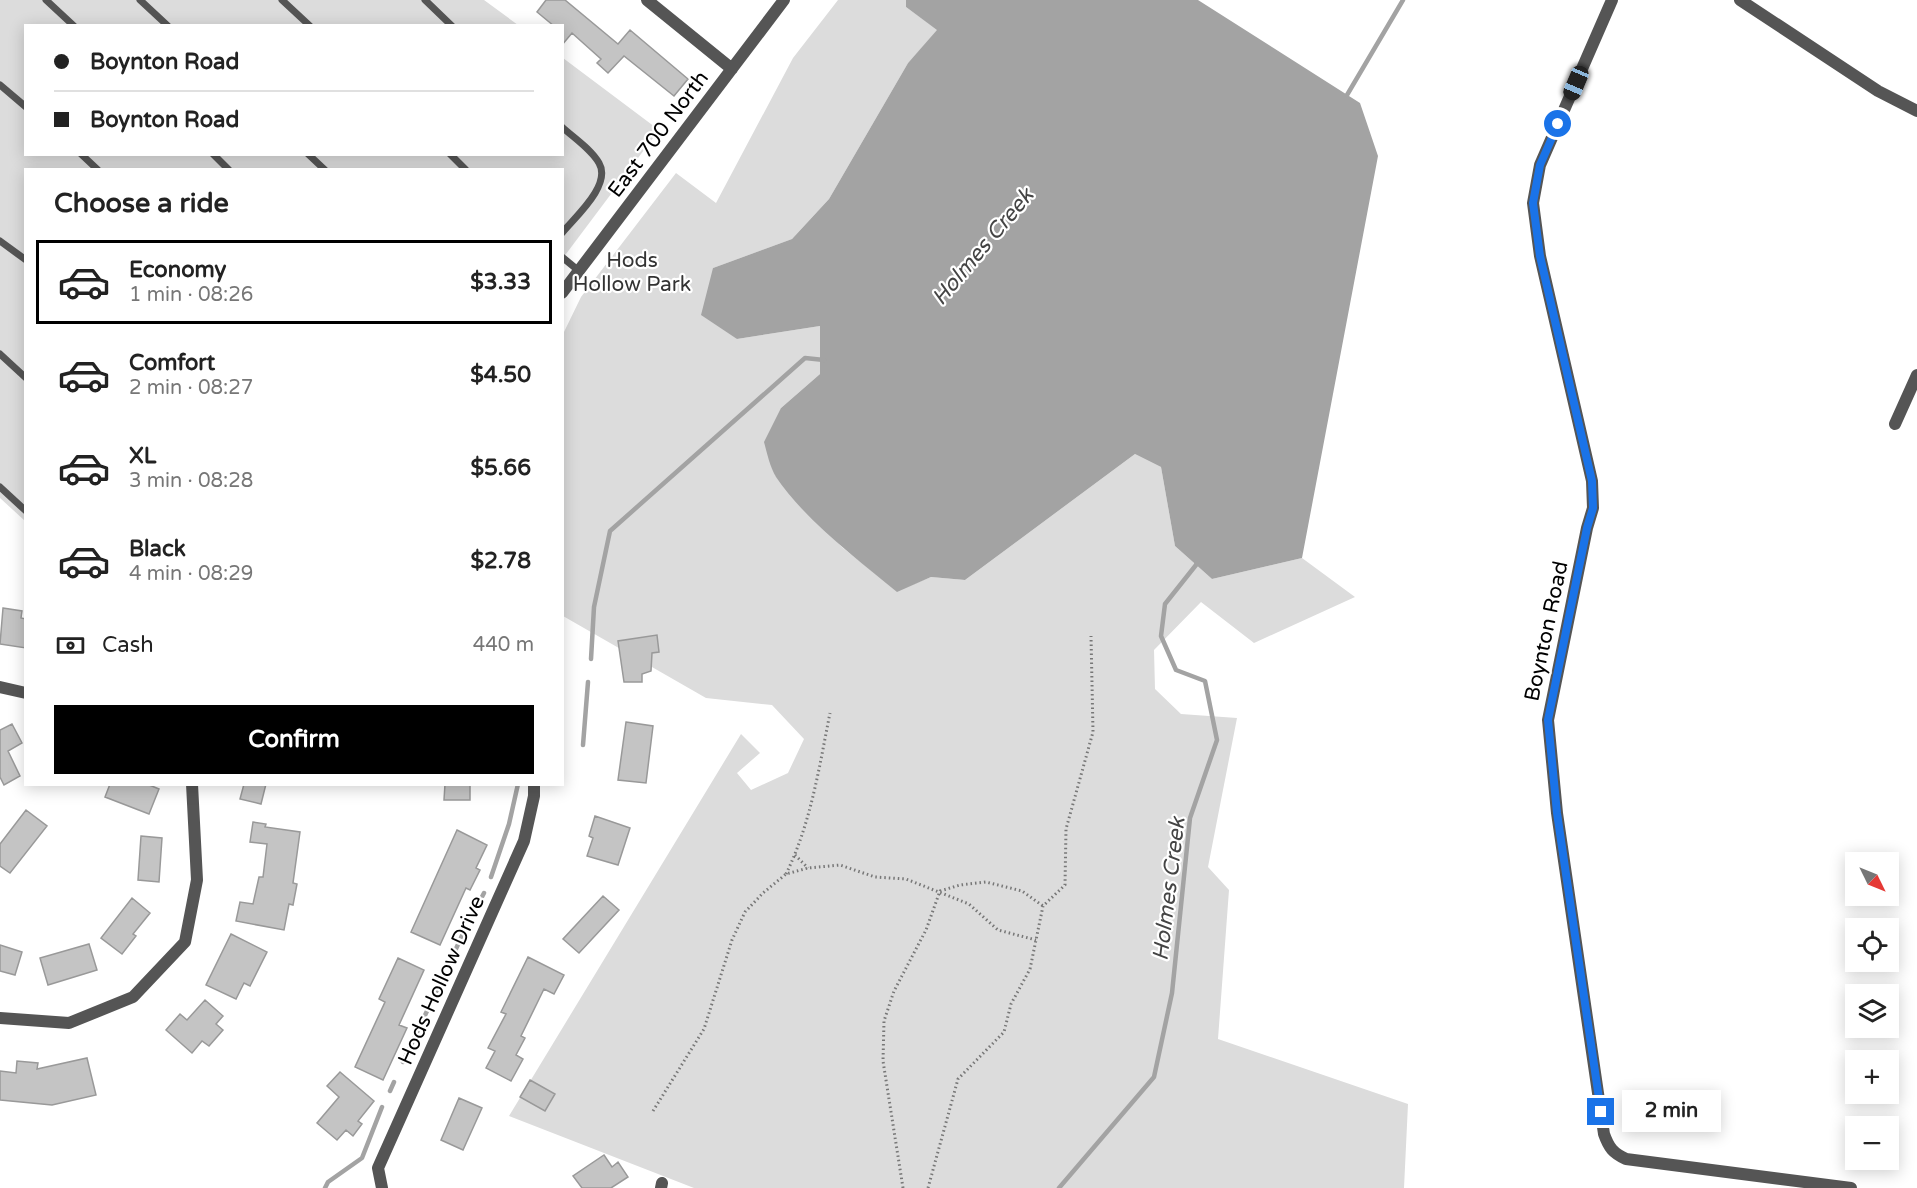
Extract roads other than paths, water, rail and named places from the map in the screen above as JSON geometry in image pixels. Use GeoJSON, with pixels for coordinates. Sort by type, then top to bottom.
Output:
{"type":"FeatureCollection","features":[{"type":"Feature","properties":{"kind":"street"},"geometry":{"type":"LineString","coordinates":[[647,0],[732,69]]}},
{"type":"Feature","properties":{"kind":"street","name":"East 700 North"},"geometry":{"type":"LineString","coordinates":[[564,290],[784,0]]}},
{"type":"Feature","properties":{"kind":"street","name":"Boynton Road"},"geometry":{"type":"LineString","coordinates":[[1612,0],[1540,165],[1533,203],[1540,256],[1592,481],[1593,508],[1548,720],[1557,813],[1604,1134],[1614,1153],[1626,1159],[1851,1188]]}},
{"type":"Feature","properties":{"kind":"street"},"geometry":{"type":"LineString","coordinates":[[1740,0],[1878,91],[1917,111]]}},
{"type":"Feature","properties":{"kind":"street"},"geometry":{"type":"LineString","coordinates":[[1895,424],[1917,375]]}},
{"type":"Feature","properties":{"kind":"street"},"geometry":{"type":"LineString","coordinates":[[0,687],[24,693]]}},
{"type":"Feature","properties":{"kind":"street"},"geometry":{"type":"LineString","coordinates":[[0,1018],[69,1023],[133,997],[184,942],[197,880],[192,786]]}},
{"type":"Feature","properties":{"kind":"street","name":"Hods Hollow Drive"},"geometry":{"type":"LineString","coordinates":[[382,1188],[378,1168],[524,841],[534,786]]}},
{"type":"Feature","properties":{"kind":"lane"},"geometry":{"type":"LineString","coordinates":[[46,0],[72,24]]}},
{"type":"Feature","properties":{"kind":"lane"},"geometry":{"type":"LineString","coordinates":[[140,0],[166,24]]}},
{"type":"Feature","properties":{"kind":"lane"},"geometry":{"type":"LineString","coordinates":[[282,0],[308,24]]}},
{"type":"Feature","properties":{"kind":"lane"},"geometry":{"type":"LineString","coordinates":[[425,0],[450,24]]}},
{"type":"Feature","properties":{"kind":"lane"},"geometry":{"type":"LineString","coordinates":[[0,85],[24,105]]}},
{"type":"Feature","properties":{"kind":"lane"},"geometry":{"type":"LineString","coordinates":[[564,129],[593,156],[600,164],[603,173],[596,194],[564,231]]}},
{"type":"Feature","properties":{"kind":"lane"},"geometry":{"type":"LineString","coordinates":[[83,156],[96,168]]}},
{"type":"Feature","properties":{"kind":"lane"},"geometry":{"type":"LineString","coordinates":[[215,156],[227,168]]}},
{"type":"Feature","properties":{"kind":"lane"},"geometry":{"type":"LineString","coordinates":[[310,156],[323,168]]}},
{"type":"Feature","properties":{"kind":"lane"},"geometry":{"type":"LineString","coordinates":[[452,156],[464,168]]}},
{"type":"Feature","properties":{"kind":"lane"},"geometry":{"type":"LineString","coordinates":[[0,241],[24,259]]}},
{"type":"Feature","properties":{"kind":"lane"},"geometry":{"type":"LineString","coordinates":[[564,259],[579,271]]}},
{"type":"Feature","properties":{"kind":"lane"},"geometry":{"type":"LineString","coordinates":[[0,354],[24,376]]}},
{"type":"Feature","properties":{"kind":"lane"},"geometry":{"type":"LineString","coordinates":[[0,487],[24,509]]}},
{"type":"Feature","properties":{"kind":"water"},"geometry":{"type":"Polygon","coordinates":[[[906,0],[1198,0],[1360,103],[1378,156],[1302,558],[1212,579],[1175,546],[1161,467],[1135,454],[965,580],[931,577],[897,592],[816,523],[776,477],[764,442],[781,408],[820,374],[820,326],[737,339],[701,315],[713,268],[792,239],[829,199],[908,63],[937,30],[906,7],[906,0]]]}},
{"type":"Feature","properties":{"kind":"waterway"},"geometry":{"type":"LineString","coordinates":[[1347,95],[1403,0]]}},
{"type":"Feature","properties":{"kind":"waterway"},"geometry":{"type":"LineString","coordinates":[[591,659],[594,607],[610,531],[805,358],[824,360]]}},
{"type":"Feature","properties":{"kind":"waterway","name":"Holmes Creek"},"geometry":{"type":"LineString","coordinates":[[1059,1188],[1154,1077],[1172,993],[1190,818],[1217,740],[1205,681],[1176,670],[1161,636],[1165,604],[1197,561]]}},
{"type":"Feature","properties":{"kind":"waterway"},"geometry":{"type":"LineString","coordinates":[[583,745],[588,682]]}},
{"type":"Feature","properties":{"kind":"waterway"},"geometry":{"type":"LineString","coordinates":[[491,877],[509,824],[518,786]]}},
{"type":"Feature","properties":{"kind":"waterway"},"geometry":{"type":"LineString","coordinates":[[472,916],[484,893]]}},
{"type":"Feature","properties":{"kind":"waterway"},"geometry":{"type":"LineString","coordinates":[[450,962],[465,929]]}},
{"type":"Feature","properties":{"kind":"waterway"},"geometry":{"type":"LineString","coordinates":[[403,1062],[443,977]]}},
{"type":"Feature","properties":{"kind":"waterway"},"geometry":{"type":"LineString","coordinates":[[390,1091],[394,1082]]}},
{"type":"Feature","properties":{"kind":"waterway"},"geometry":{"type":"LineString","coordinates":[[325,1188],[328,1182],[362,1158],[382,1107]]}},
{"type":"Feature","properties":{"kind":"park label","name":"Hods Hollow Park"},"geometry":{"type":"Point","coordinates":[632,272]}}]}
